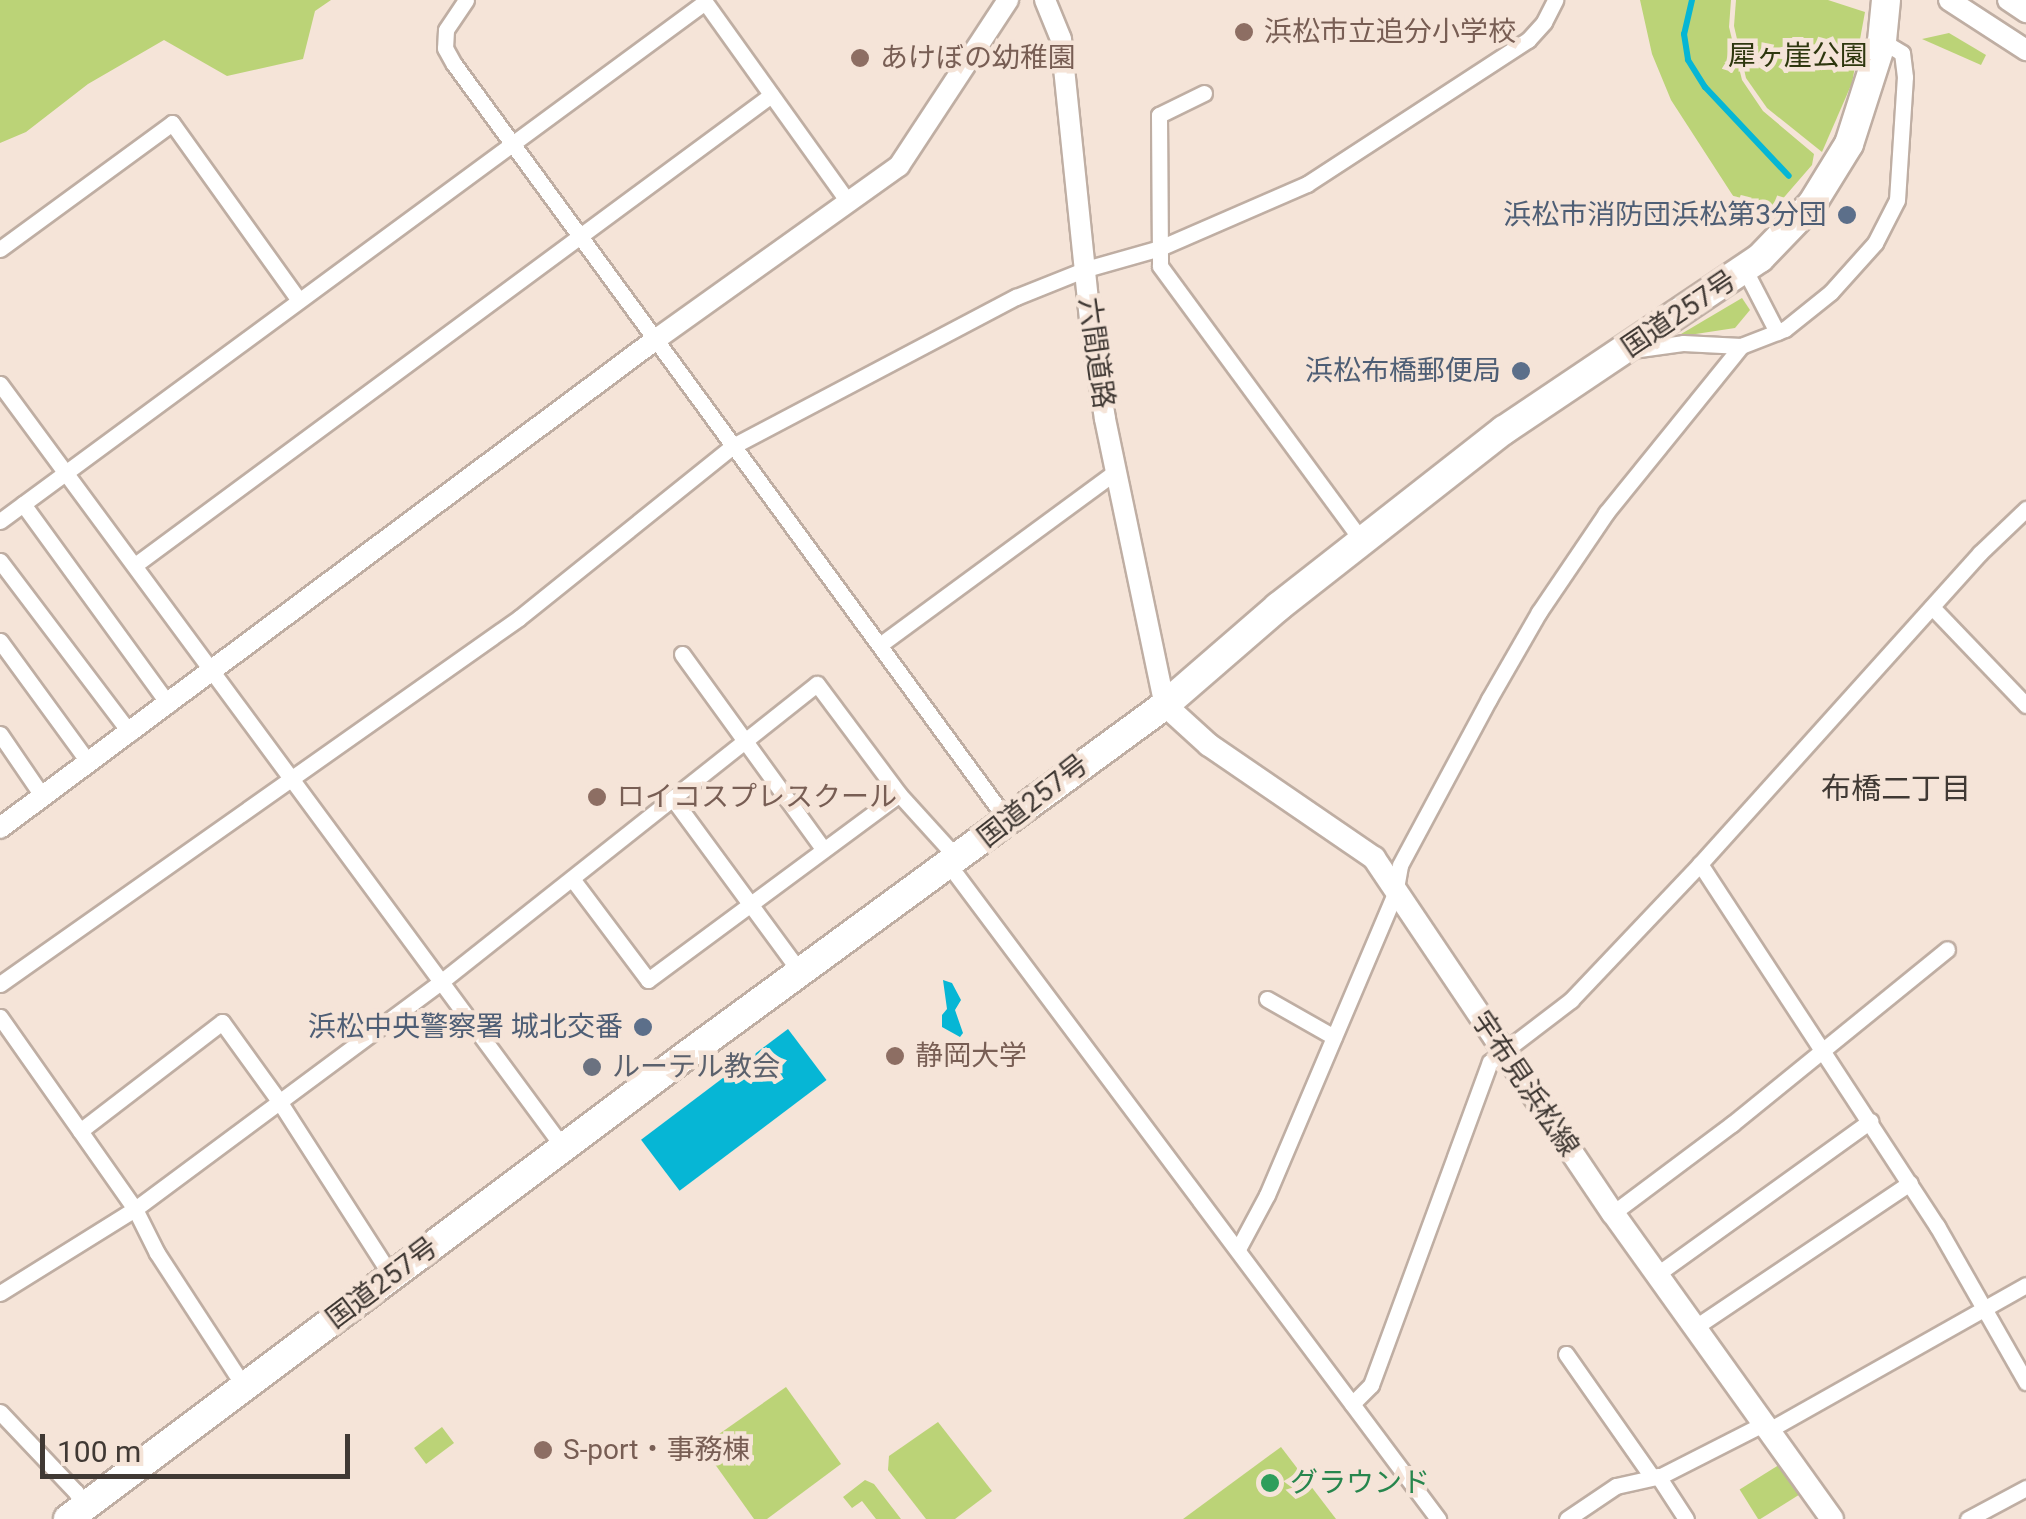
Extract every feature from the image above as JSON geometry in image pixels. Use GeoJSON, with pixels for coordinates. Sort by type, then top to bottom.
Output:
{"type":"FeatureCollection","features":[{"type":"Feature","properties":{"kind":"highway","name":"国道257号"},"geometry":{"type":"LineString","coordinates":[[76,1513],[1165,704],[1362,541],[1572,381],[1626,351],[1744,270],[1812,204],[1849,144],[1882,40],[1886,0]]}},
{"type":"Feature","properties":{"kind":"main road","name":"宇布見浜松線"},"geometry":{"type":"LineString","coordinates":[[1165,704],[1208,746],[1370,854],[1613,1213],[1826,1517]]}},
{"type":"Feature","properties":{"kind":"street"},"geometry":{"type":"LineString","coordinates":[[466,0],[446,30],[446,48],[577,238],[881,644],[1007,820]]}},
{"type":"Feature","properties":{"kind":"street"},"geometry":{"type":"LineString","coordinates":[[0,828],[655,340],[848,202],[909,152],[1008,0]]}},
{"type":"Feature","properties":{"kind":"street","name":"六間道路"},"geometry":{"type":"LineString","coordinates":[[1045,0],[1061,38],[1090,321],[1115,472],[1165,704]]}},
{"type":"Feature","properties":{"kind":"street"},"geometry":{"type":"LineString","coordinates":[[0,984],[520,618],[733,446],[901,354],[1016,297],[1086,269],[1160,248],[1262,206],[1368,148],[1528,40],[1544,22],[1555,0]]}},
{"type":"Feature","properties":{"kind":"street"},"geometry":{"type":"LineString","coordinates":[[1949,0],[2026,50]]}},
{"type":"Feature","properties":{"kind":"street"},"geometry":{"type":"LineString","coordinates":[[2008,0],[2026,12]]}},
{"type":"Feature","properties":{"kind":"street"},"geometry":{"type":"LineString","coordinates":[[0,521],[706,1],[848,202]]}},
{"type":"Feature","properties":{"kind":"street"},"geometry":{"type":"LineString","coordinates":[[1626,351],[1683,342],[1741,346],[1777,332],[1831,292],[1875,243],[1897,200],[1905,77],[1902,53],[1882,40]]}},
{"type":"Feature","properties":{"kind":"street"},"geometry":{"type":"LineString","coordinates":[[1204,93],[1159,115],[1160,266],[1321,479],[1362,541]]}},
{"type":"Feature","properties":{"kind":"street"},"geometry":{"type":"LineString","coordinates":[[135,565],[771,95]]}},
{"type":"Feature","properties":{"kind":"street"},"geometry":{"type":"LineString","coordinates":[[0,249],[172,123],[298,299]]}},
{"type":"Feature","properties":{"kind":"street"},"geometry":{"type":"LineString","coordinates":[[1744,270],[1777,332]]}},
{"type":"Feature","properties":{"kind":"street"},"geometry":{"type":"LineString","coordinates":[[1238,1249],[1267,1195],[1395,894],[1400,865],[1539,612],[1622,489],[1741,346]]}},
{"type":"Feature","properties":{"kind":"street"},"geometry":{"type":"LineString","coordinates":[[0,384],[216,670],[563,1148]]}},
{"type":"Feature","properties":{"kind":"street"},"geometry":{"type":"LineString","coordinates":[[881,644],[1115,472]]}},
{"type":"Feature","properties":{"kind":"street"},"geometry":{"type":"LineString","coordinates":[[23,504],[169,705]]}},
{"type":"Feature","properties":{"kind":"street"},"geometry":{"type":"LineString","coordinates":[[1352,1404],[1371,1385],[1490,1062],[1570,1000],[2026,510]]}},
{"type":"Feature","properties":{"kind":"street"},"geometry":{"type":"LineString","coordinates":[[0,561],[130,733]]}},
{"type":"Feature","properties":{"kind":"street"},"geometry":{"type":"LineString","coordinates":[[1932,607],[2026,704]]}},
{"type":"Feature","properties":{"kind":"street"},"geometry":{"type":"LineString","coordinates":[[0,641],[89,764]]}},
{"type":"Feature","properties":{"kind":"street"},"geometry":{"type":"LineString","coordinates":[[682,654],[748,739],[823,849]]}},
{"type":"Feature","properties":{"kind":"street"},"geometry":{"type":"LineString","coordinates":[[2012,688],[2026,675]]}},
{"type":"Feature","properties":{"kind":"street"},"geometry":{"type":"LineString","coordinates":[[0,1293],[135,1209],[442,981],[817,684],[954,862],[1438,1519]]}},
{"type":"Feature","properties":{"kind":"street"},"geometry":{"type":"LineString","coordinates":[[0,734],[43,797]]}},
{"type":"Feature","properties":{"kind":"street"},"geometry":{"type":"LineString","coordinates":[[573,880],[648,980],[900,794]]}},
{"type":"Feature","properties":{"kind":"street"},"geometry":{"type":"LineString","coordinates":[[673,799],[800,972]]}},
{"type":"Feature","properties":{"kind":"street"},"geometry":{"type":"LineString","coordinates":[[1700,864],[1910,1183],[2026,1382]]}},
{"type":"Feature","properties":{"kind":"street"},"geometry":{"type":"LineString","coordinates":[[1613,1213],[1946,949]]}},
{"type":"Feature","properties":{"kind":"street"},"geometry":{"type":"LineString","coordinates":[[1267,1000],[1334,1036]]}},
{"type":"Feature","properties":{"kind":"street"},"geometry":{"type":"LineString","coordinates":[[0,1017],[135,1209],[157,1253],[244,1388]]}},
{"type":"Feature","properties":{"kind":"street"},"geometry":{"type":"LineString","coordinates":[[80,1131],[222,1022],[280,1101],[392,1276]]}},
{"type":"Feature","properties":{"kind":"street"},"geometry":{"type":"LineString","coordinates":[[1656,1275],[1870,1120]]}},
{"type":"Feature","properties":{"kind":"street"},"geometry":{"type":"LineString","coordinates":[[1694,1328],[1910,1183]]}},
{"type":"Feature","properties":{"kind":"street"},"geometry":{"type":"LineString","coordinates":[[1567,1519],[1616,1486],[1655,1477],[1765,1427],[2026,1285]]}},
{"type":"Feature","properties":{"kind":"street"},"geometry":{"type":"LineString","coordinates":[[1566,1354],[1686,1519]]}},
{"type":"Feature","properties":{"kind":"street"},"geometry":{"type":"LineString","coordinates":[[0,1412],[76,1492],[76,1513]]}},
{"type":"Feature","properties":{"kind":"street"},"geometry":{"type":"LineString","coordinates":[[1968,1519],[2026,1488]]}},
{"type":"Feature","properties":{"kind":"green space"},"geometry":{"type":"Polygon","coordinates":[[[0,0],[331,0],[315,11],[303,59],[227,76],[164,40],[88,84],[26,132],[0,143],[0,0]]]}},
{"type":"Feature","properties":{"kind":"green space"},"geometry":{"type":"Polygon","coordinates":[[[1640,0],[1731,0],[1729,27],[1742,80],[1763,111],[1814,154],[1812,165],[1760,225],[1748,219],[1671,100],[1652,54],[1640,0]]]}},
{"type":"Feature","properties":{"kind":"green space","name":"犀ヶ崖公園"},"geometry":{"type":"Polygon","coordinates":[[[1736,0],[1828,0],[1865,12],[1852,83],[1822,152],[1767,108],[1746,78],[1734,26],[1736,0]]]}},
{"type":"Feature","properties":{"kind":"green space"},"geometry":{"type":"Polygon","coordinates":[[[1949,33],[1986,55],[1981,65],[1922,39],[1949,33]]]}},
{"type":"Feature","properties":{"kind":"green space"},"geometry":{"type":"Polygon","coordinates":[[[1742,298],[1750,310],[1735,328],[1676,337],[1742,298]]]}},
{"type":"Feature","properties":{"kind":"green space"},"geometry":{"type":"Polygon","coordinates":[[[786,1387],[841,1464],[767,1519],[754,1519],[702,1446],[786,1387]]]}},
{"type":"Feature","properties":{"kind":"green space"},"geometry":{"type":"Polygon","coordinates":[[[938,1422],[992,1491],[955,1519],[926,1519],[888,1470],[889,1456],[938,1422]]]}},
{"type":"Feature","properties":{"kind":"green space"},"geometry":{"type":"Polygon","coordinates":[[[442,1427],[454,1443],[426,1464],[414,1448],[442,1427]]]}},
{"type":"Feature","properties":{"kind":"green space","name":"グラウンド"},"geometry":{"type":"Polygon","coordinates":[[[1281,1447],[1336,1519],[1183,1519],[1281,1447]]]}},
{"type":"Feature","properties":{"kind":"green space"},"geometry":{"type":"Polygon","coordinates":[[[1782,1463],[1801,1494],[1758,1519],[1740,1489],[1782,1463]]]}},
{"type":"Feature","properties":{"kind":"green space"},"geometry":{"type":"Polygon","coordinates":[[[865,1480],[874,1484],[901,1519],[876,1519],[862,1501],[852,1508],[843,1497],[865,1480]]]}},
{"type":"Feature","properties":{"kind":"water"},"geometry":{"type":"Polygon","coordinates":[[[943,980],[952,983],[961,1000],[955,1010],[963,1033],[960,1037],[942,1027],[942,1015],[947,1009],[943,980]]]}},
{"type":"Feature","properties":{"kind":"water"},"geometry":{"type":"Polygon","coordinates":[[[788,1029],[827,1080],[680,1191],[641,1140],[788,1029]]]}},
{"type":"Feature","properties":{"kind":"waterway"},"geometry":{"type":"LineString","coordinates":[[1692,0],[1684,34],[1688,60],[1705,87],[1789,176]]}},
{"type":"Feature","properties":{"kind":"place","name":"浜松市立追分小学校"},"geometry":{"type":"Point","coordinates":[1244,32]}},
{"type":"Feature","properties":{"kind":"place","name":"あけぼの幼稚園"},"geometry":{"type":"Point","coordinates":[860,58]}},
{"type":"Feature","properties":{"kind":"place","name":"浜松市消防団浜松第3分団"},"geometry":{"type":"Point","coordinates":[1847,215]}},
{"type":"Feature","properties":{"kind":"place","name":"浜松布橋郵便局"},"geometry":{"type":"Point","coordinates":[1521,371]}},
{"type":"Feature","properties":{"kind":"place","name":"ロイコスプレスクール"},"geometry":{"type":"Point","coordinates":[597,797]}},
{"type":"Feature","properties":{"kind":"place","name":"浜松中央警察署 城北交番"},"geometry":{"type":"Point","coordinates":[643,1027]}},
{"type":"Feature","properties":{"kind":"place","name":"静岡大学"},"geometry":{"type":"Point","coordinates":[895,1056]}},
{"type":"Feature","properties":{"kind":"place","name":"ルーテル教会"},"geometry":{"type":"Point","coordinates":[592,1067]}},
{"type":"Feature","properties":{"kind":"place","name":"S-port・事務棟"},"geometry":{"type":"Point","coordinates":[543,1450]}},
{"type":"Feature","properties":{"kind":"place","name":"グラウンド"},"geometry":{"type":"Point","coordinates":[1270,1483]}},
{"type":"Feature","properties":{"kind":"district","name":"布橋二丁目"},"geometry":{"type":"Point","coordinates":[1896,789]}}]}
